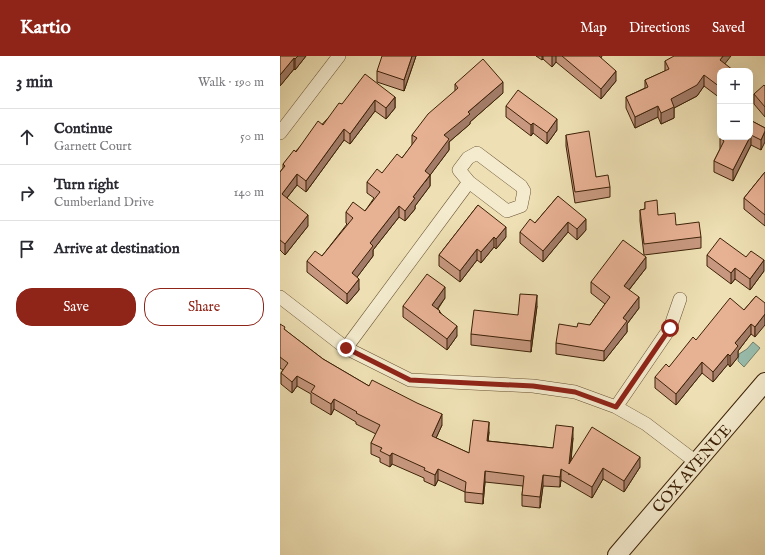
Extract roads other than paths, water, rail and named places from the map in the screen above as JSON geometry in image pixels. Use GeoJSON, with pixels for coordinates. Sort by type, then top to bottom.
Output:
{"type":"FeatureCollection","features":[{"type":"Feature","properties":{"kind":"main road","name":"COX AVENUE"},"geometry":{"type":"LineString","coordinates":[[617,555],[765,382]]}},
{"type":"Feature","properties":{"kind":"street"},"geometry":{"type":"LineString","coordinates":[[280,133],[339,56]]}},
{"type":"Feature","properties":{"kind":"street"},"geometry":{"type":"LineString","coordinates":[[477,153],[521,186],[524,191],[521,206],[507,211],[469,182],[460,170],[468,158],[477,153]]}},
{"type":"Feature","properties":{"kind":"street"},"geometry":{"type":"LineString","coordinates":[[346,348],[469,182]]}},
{"type":"Feature","properties":{"kind":"street"},"geometry":{"type":"LineString","coordinates":[[280,297],[346,348],[410,380],[533,386],[575,392],[616,407],[646,424],[696,462]]}},
{"type":"Feature","properties":{"kind":"street"},"geometry":{"type":"LineString","coordinates":[[616,407],[670,328],[680,299]]}}]}
